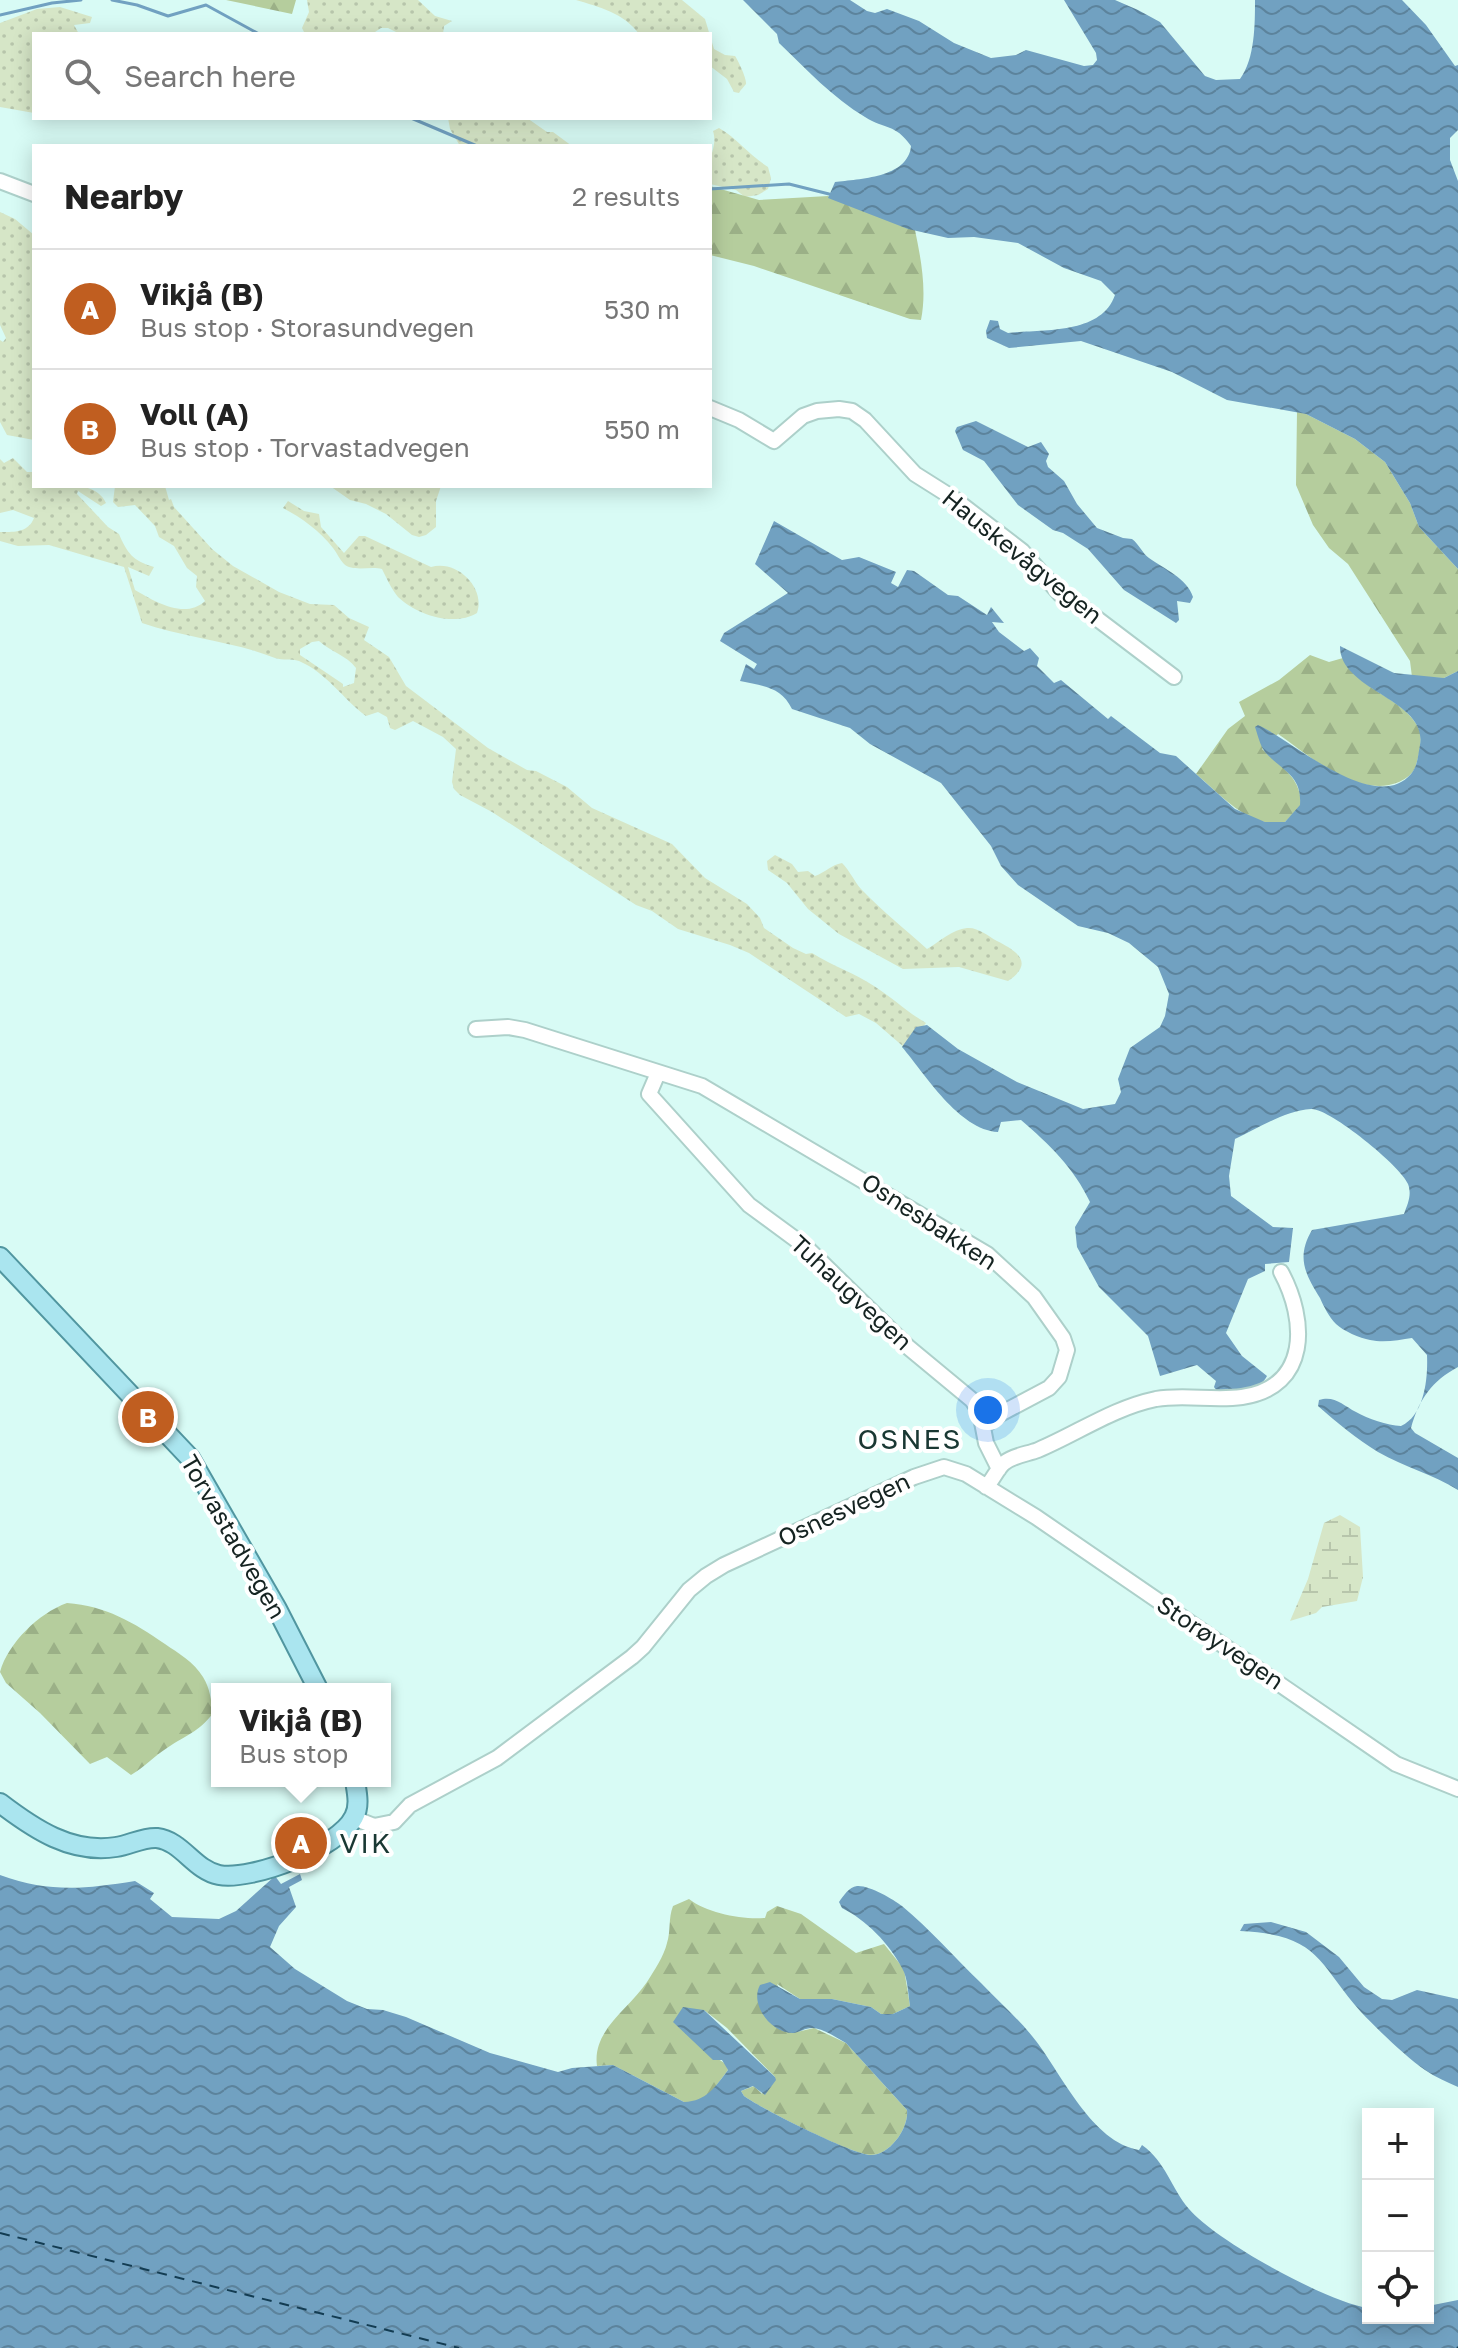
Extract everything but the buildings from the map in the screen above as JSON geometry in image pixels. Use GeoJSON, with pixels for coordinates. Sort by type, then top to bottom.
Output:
{"type":"FeatureCollection","features":[{"type":"Feature","properties":{"kind":"main road","name":"Torvastadvegen"},"geometry":{"type":"LineString","coordinates":[[0,1257],[190,1458],[277,1609],[315,1683]]}},
{"type":"Feature","properties":{"kind":"main road"},"geometry":{"type":"LineString","coordinates":[[0,1803],[44,1833],[65,1842],[99,1849],[158,1838],[170,1843],[202,1868],[224,1876],[251,1874],[276,1866],[333,1838],[354,1818],[358,1803],[356,1787]]}},
{"type":"Feature","properties":{"kind":"street"},"geometry":{"type":"LineString","coordinates":[[0,181],[32,193]]}},
{"type":"Feature","properties":{"kind":"street","name":"Hauskevågvegen"},"geometry":{"type":"LineString","coordinates":[[712,409],[739,420],[774,441],[803,416],[828,410],[852,411],[865,420],[915,474],[953,498],[1022,551],[1060,594],[1174,677]]}},
{"type":"Feature","properties":{"kind":"street","name":"Osnesbakken"},"geometry":{"type":"LineString","coordinates":[[476,1029],[508,1027],[525,1030],[702,1086],[987,1254],[1034,1297],[1063,1338],[1067,1350],[1059,1377],[1049,1388],[984,1426]]}},
{"type":"Feature","properties":{"kind":"street","name":"Tuhaugvegen"},"geometry":{"type":"LineString","coordinates":[[658,1073],[649,1094],[749,1205],[806,1247],[908,1347],[972,1400],[980,1412],[986,1443],[999,1469]]}},
{"type":"Feature","properties":{"kind":"street"},"geometry":{"type":"LineString","coordinates":[[986,1487],[1011,1459],[1136,1405],[1165,1398],[1242,1397],[1272,1386],[1292,1364],[1300,1340],[1295,1303],[1281,1272]]}},
{"type":"Feature","properties":{"kind":"street","name":"Osnesvegen"},"geometry":{"type":"LineString","coordinates":[[354,1818],[374,1826],[394,1822],[410,1805],[497,1758],[632,1657],[689,1590],[724,1565],[937,1468],[956,1469],[986,1487]]}},
{"type":"Feature","properties":{"kind":"street","name":"Storøyvegen"},"geometry":{"type":"LineString","coordinates":[[986,1487],[1036,1517],[1396,1764],[1458,1789]]}},
{"type":"Feature","properties":{"kind":"green space"},"geometry":{"type":"Polygon","coordinates":[[[226,0],[296,0],[292,14],[226,0]]]}},
{"type":"Feature","properties":{"kind":"green space"},"geometry":{"type":"Polygon","coordinates":[[[307,0],[418,0],[435,16],[452,21],[444,26],[443,32],[396,32],[381,28],[375,32],[304,32],[302,28],[309,12],[307,0]]]}},
{"type":"Feature","properties":{"kind":"green space"},"geometry":{"type":"Polygon","coordinates":[[[576,0],[682,0],[705,19],[709,32],[637,32],[619,16],[576,0]]]}},
{"type":"Feature","properties":{"kind":"green space"},"geometry":{"type":"Polygon","coordinates":[[[60,7],[92,17],[90,23],[74,25],[78,32],[32,32],[32,113],[0,107],[0,23],[37,9],[60,7]]]}},
{"type":"Feature","properties":{"kind":"green space"},"geometry":{"type":"Polygon","coordinates":[[[712,42],[714,49],[735,56],[746,84],[739,93],[734,92],[727,79],[712,68],[712,42]]]}},
{"type":"Feature","properties":{"kind":"green space"},"geometry":{"type":"Polygon","coordinates":[[[448,120],[530,120],[569,144],[459,144],[448,120]]]}},
{"type":"Feature","properties":{"kind":"green space"},"geometry":{"type":"Polygon","coordinates":[[[719,128],[768,167],[771,178],[768,189],[745,197],[736,190],[712,184],[713,131],[719,128]]]}},
{"type":"Feature","properties":{"kind":"green space"},"geometry":{"type":"Polygon","coordinates":[[[712,187],[759,200],[828,196],[915,230],[923,286],[921,320],[910,319],[754,266],[712,256],[712,187]]]}},
{"type":"Feature","properties":{"kind":"green space"},"geometry":{"type":"Polygon","coordinates":[[[0,212],[15,219],[32,233],[32,440],[7,435],[0,422],[0,340],[3,342],[6,338],[0,325],[0,212]]]}},
{"type":"Feature","properties":{"kind":"green space"},"geometry":{"type":"Polygon","coordinates":[[[1297,412],[1355,439],[1385,462],[1410,503],[1419,527],[1458,569],[1458,671],[1444,678],[1412,677],[1410,661],[1348,564],[1329,548],[1313,525],[1296,485],[1297,412]]]}},
{"type":"Feature","properties":{"kind":"green space"},"geometry":{"type":"Polygon","coordinates":[[[13,458],[27,472],[32,472],[32,488],[87,488],[101,495],[106,503],[101,506],[78,491],[77,494],[108,527],[119,534],[132,555],[154,567],[149,576],[128,567],[135,590],[170,607],[188,609],[205,601],[196,587],[197,576],[187,568],[174,546],[159,537],[155,526],[135,505],[118,507],[113,502],[115,488],[166,488],[174,507],[212,549],[233,566],[279,592],[310,604],[334,605],[349,618],[369,627],[364,640],[389,657],[406,686],[488,748],[527,770],[536,771],[567,787],[592,808],[672,844],[705,878],[747,904],[760,918],[764,928],[793,948],[806,954],[812,953],[867,981],[926,1023],[905,1048],[876,1023],[859,1014],[846,1017],[749,953],[678,929],[460,795],[452,782],[456,749],[443,737],[413,721],[395,730],[390,728],[387,717],[378,712],[366,716],[318,672],[299,661],[278,659],[142,623],[124,567],[49,545],[18,546],[0,541],[0,532],[24,529],[34,518],[13,510],[0,513],[0,459],[4,463],[13,458]],[[319,641],[300,649],[300,655],[343,684],[343,687],[354,683],[356,668],[319,641]]]}},
{"type":"Feature","properties":{"kind":"green space"},"geometry":{"type":"Polygon","coordinates":[[[333,488],[440,488],[436,501],[436,527],[419,537],[386,514],[350,500],[333,488]]]}},
{"type":"Feature","properties":{"kind":"green space"},"geometry":{"type":"Polygon","coordinates":[[[288,501],[304,511],[319,514],[321,527],[344,553],[359,536],[365,536],[431,567],[450,567],[459,571],[477,594],[477,613],[447,619],[415,609],[398,597],[382,569],[352,568],[344,564],[316,531],[283,508],[288,501]]]}},
{"type":"Feature","properties":{"kind":"green space"},"geometry":{"type":"Polygon","coordinates":[[[1310,655],[1329,662],[1343,658],[1360,679],[1412,718],[1421,737],[1416,765],[1399,782],[1383,786],[1367,785],[1335,773],[1278,734],[1262,749],[1294,780],[1301,805],[1285,822],[1260,821],[1225,800],[1196,774],[1228,729],[1245,716],[1239,702],[1279,680],[1310,655]]]}},
{"type":"Feature","properties":{"kind":"green space"},"geometry":{"type":"Polygon","coordinates":[[[775,855],[792,864],[798,872],[808,871],[815,876],[842,863],[869,897],[927,949],[946,936],[971,928],[1016,953],[1022,963],[1020,969],[1008,981],[959,967],[903,969],[839,934],[808,909],[787,883],[768,870],[767,861],[775,855]]]}},
{"type":"Feature","properties":{"kind":"green space"},"geometry":{"type":"Polygon","coordinates":[[[1340,1515],[1360,1527],[1363,1577],[1357,1601],[1322,1607],[1316,1613],[1290,1621],[1308,1579],[1324,1523],[1340,1515]]]}},
{"type":"Feature","properties":{"kind":"green space"},"geometry":{"type":"Polygon","coordinates":[[[67,1603],[107,1611],[175,1651],[190,1662],[207,1685],[211,1715],[197,1729],[131,1775],[107,1757],[90,1764],[6,1683],[0,1672],[17,1640],[56,1608],[67,1603]]]}},
{"type":"Feature","properties":{"kind":"green space"},"geometry":{"type":"Polygon","coordinates":[[[689,1899],[715,1912],[746,1918],[765,1918],[767,1912],[777,1906],[801,1914],[856,1953],[884,1944],[904,1969],[910,2006],[893,2014],[881,2014],[871,2007],[832,1999],[800,1999],[777,1984],[797,2032],[814,2028],[846,2043],[907,2110],[905,2125],[891,2146],[878,2154],[861,2153],[807,2130],[744,2096],[741,2091],[754,2086],[762,2094],[775,2077],[727,2028],[704,2010],[718,2059],[726,2064],[728,2070],[710,2094],[697,2102],[684,2102],[613,2065],[597,2066],[600,2041],[647,1982],[666,1948],[673,1906],[689,1899]]]}},
{"type":"Feature","properties":{"kind":"water"},"geometry":{"type":"Polygon","coordinates":[[[743,0],[850,0],[867,11],[875,13],[887,9],[919,21],[954,43],[991,58],[1016,55],[1026,50],[1084,66],[1093,65],[1097,60],[1096,53],[1064,0],[1115,0],[1160,22],[1205,76],[1216,80],[1240,79],[1245,71],[1253,41],[1255,0],[1402,0],[1426,25],[1455,66],[1458,65],[1458,130],[1450,138],[1450,160],[1458,181],[1458,569],[1419,527],[1410,503],[1385,462],[1355,439],[1306,414],[1227,400],[1172,372],[1081,341],[1009,348],[987,338],[990,320],[998,321],[1000,329],[1008,333],[1054,330],[1084,324],[1108,308],[1115,295],[1101,281],[1064,268],[1018,243],[974,237],[948,238],[908,229],[828,198],[835,182],[869,178],[892,171],[908,157],[911,146],[895,130],[865,117],[831,92],[779,43],[777,34],[743,0]]]}},
{"type":"Feature","properties":{"kind":"water"},"geometry":{"type":"Polygon","coordinates":[[[976,421],[1028,447],[1041,442],[1049,454],[1046,461],[1048,467],[1064,481],[1077,504],[1097,528],[1132,539],[1147,556],[1186,584],[1193,597],[1190,603],[1177,601],[1179,620],[1176,623],[1124,590],[1088,549],[1053,530],[1018,505],[984,461],[963,450],[955,431],[957,427],[976,421]]]}},
{"type":"Feature","properties":{"kind":"water"},"geometry":{"type":"Polygon","coordinates":[[[774,521],[842,560],[859,557],[896,572],[891,583],[898,587],[907,570],[914,571],[948,595],[958,596],[987,615],[991,607],[1004,623],[992,622],[999,632],[1024,651],[1030,648],[1039,658],[1037,666],[1054,683],[1061,680],[1108,719],[1111,716],[1160,753],[1176,756],[1235,809],[1265,822],[1285,822],[1300,805],[1300,795],[1295,780],[1263,749],[1255,727],[1258,725],[1356,781],[1377,786],[1395,785],[1411,774],[1415,767],[1420,745],[1419,729],[1411,716],[1353,674],[1343,661],[1340,646],[1394,673],[1444,678],[1458,671],[1458,1367],[1441,1378],[1420,1404],[1426,1384],[1427,1355],[1412,1338],[1375,1341],[1339,1327],[1327,1312],[1304,1265],[1304,1249],[1312,1230],[1404,1214],[1408,1203],[1409,1188],[1403,1176],[1347,1127],[1320,1111],[1301,1110],[1281,1116],[1235,1139],[1229,1176],[1231,1196],[1273,1227],[1293,1228],[1289,1262],[1265,1264],[1265,1271],[1248,1279],[1226,1333],[1242,1356],[1267,1376],[1252,1388],[1216,1390],[1216,1381],[1197,1365],[1160,1376],[1148,1336],[1099,1287],[1077,1247],[1075,1227],[1090,1202],[1060,1157],[1021,1120],[1001,1122],[998,1132],[970,1122],[944,1099],[902,1047],[916,1027],[927,1025],[958,1049],[1017,1082],[1083,1109],[1115,1104],[1121,1092],[1118,1079],[1130,1048],[1160,1027],[1169,994],[1158,967],[1129,943],[1108,933],[1078,926],[1018,885],[941,783],[870,744],[850,728],[792,709],[777,691],[740,681],[746,664],[754,669],[757,664],[720,641],[724,633],[788,593],[755,564],[774,521]]]}},
{"type":"Feature","properties":{"kind":"water"},"geometry":{"type":"Polygon","coordinates":[[[1319,1400],[1334,1400],[1361,1415],[1401,1426],[1418,1408],[1411,1428],[1458,1458],[1458,1490],[1378,1452],[1318,1406],[1319,1400]]]}},
{"type":"Feature","properties":{"kind":"water"},"geometry":{"type":"Polygon","coordinates":[[[300,1874],[302,1880],[289,1887],[296,1907],[279,1926],[270,1947],[295,1969],[347,2001],[367,2009],[406,2017],[490,2053],[558,2072],[613,2065],[684,2102],[705,2096],[728,2070],[722,2060],[713,2060],[673,2022],[683,2007],[704,2010],[775,2077],[765,2095],[753,2086],[741,2091],[744,2096],[787,2120],[871,2155],[885,2150],[897,2139],[905,2125],[907,2110],[846,2043],[816,2028],[794,2033],[771,2024],[760,2009],[757,1993],[760,1985],[770,1982],[800,1999],[832,1999],[871,2007],[881,2014],[893,2014],[910,2006],[906,1977],[891,1950],[839,1902],[854,1887],[874,1890],[912,1915],[1016,2018],[1093,2121],[1122,2144],[1139,2150],[1142,2145],[1150,2152],[1189,2209],[1203,2222],[1273,2268],[1327,2294],[1362,2306],[1362,2324],[1434,2324],[1434,2305],[1458,2300],[1458,2348],[0,2348],[0,1875],[35,1885],[67,1888],[135,1881],[154,1893],[150,1899],[172,1917],[219,1919],[236,1911],[275,1876],[281,1884],[300,1874]]]}},
{"type":"Feature","properties":{"kind":"water"},"geometry":{"type":"Polygon","coordinates":[[[1271,1922],[1306,1932],[1339,1957],[1364,1987],[1382,1999],[1392,2000],[1417,1990],[1458,1999],[1458,2087],[1409,2058],[1361,2012],[1324,1965],[1301,1945],[1266,1933],[1240,1931],[1244,1924],[1271,1922]]]}},
{"type":"Feature","properties":{"kind":"waterway"},"geometry":{"type":"LineString","coordinates":[[0,15],[81,0]]}},
{"type":"Feature","properties":{"kind":"waterway"},"geometry":{"type":"LineString","coordinates":[[112,0],[168,16],[206,5],[255,32]]}},
{"type":"Feature","properties":{"kind":"waterway"},"geometry":{"type":"LineString","coordinates":[[416,120],[472,144]]}},
{"type":"Feature","properties":{"kind":"waterway"},"geometry":{"type":"LineString","coordinates":[[712,189],[789,184],[829,194]]}},
{"type":"Feature","properties":{"kind":"ferry route"},"geometry":{"type":"LineString","coordinates":[[0,2233],[459,2348]]}},
{"type":"Feature","properties":{"kind":"place","name":"Voll (A)"},"geometry":{"type":"Point","coordinates":[148,1417]}},
{"type":"Feature","properties":{"kind":"place","name":"Vikjå (B)"},"geometry":{"type":"Point","coordinates":[301,1843]}},
{"type":"Feature","properties":{"kind":"district","name":"OSNES"},"geometry":{"type":"Point","coordinates":[910,1439]}},
{"type":"Feature","properties":{"kind":"district","name":"VIK"},"geometry":{"type":"Point","coordinates":[366,1843]}}]}
